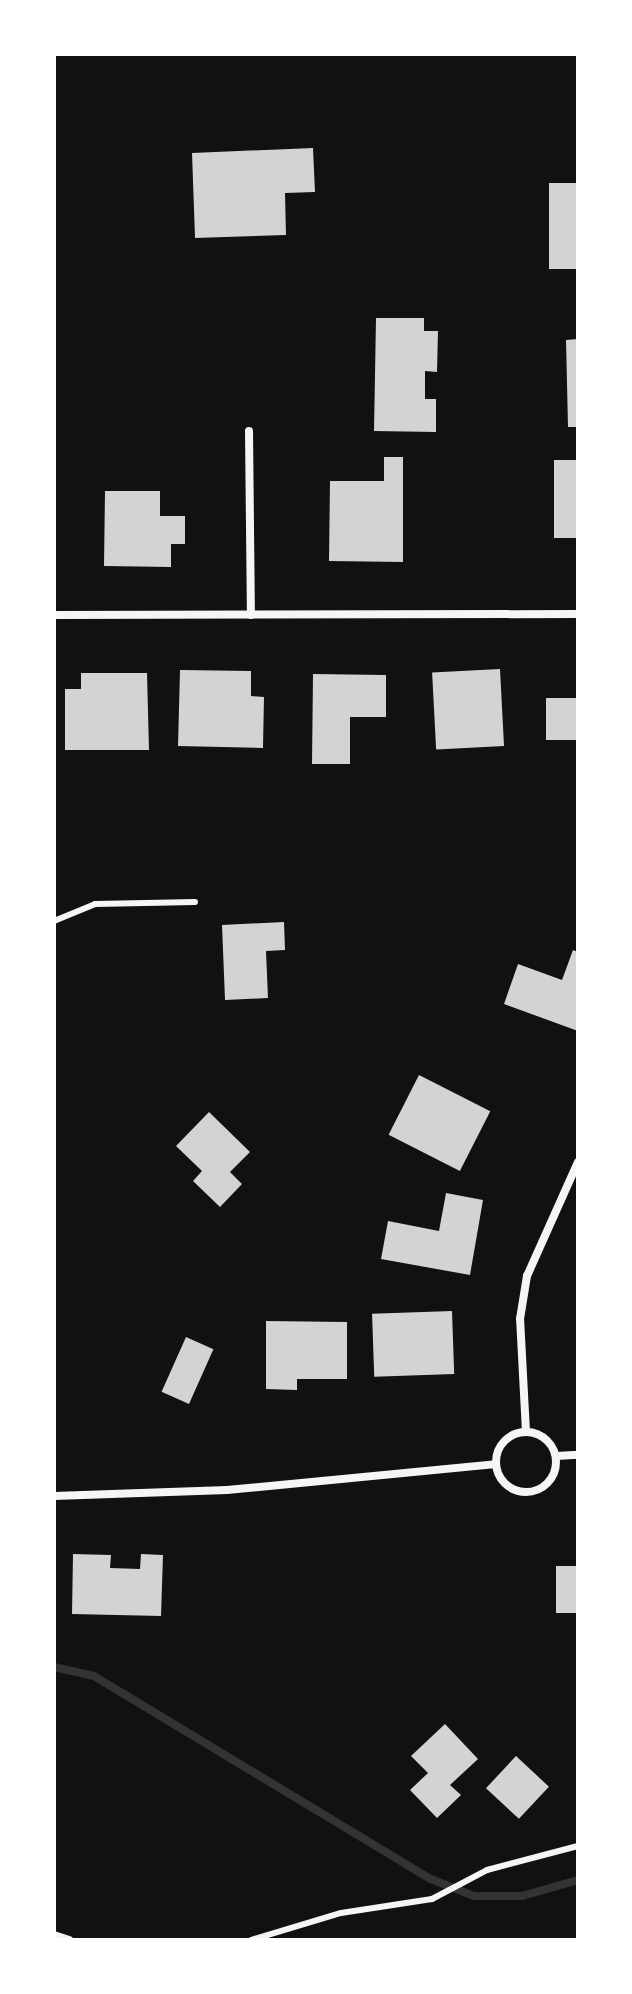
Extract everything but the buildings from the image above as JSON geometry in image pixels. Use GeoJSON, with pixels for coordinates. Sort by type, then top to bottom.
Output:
{"type":"FeatureCollection","features":[{"type":"Feature","properties":{"kind":"street"},"geometry":{"type":"LineString","coordinates":[[249,431],[251,615]]}},
{"type":"Feature","properties":{"kind":"street"},"geometry":{"type":"LineString","coordinates":[[54,615],[578,614]]}},
{"type":"Feature","properties":{"kind":"street"},"geometry":{"type":"LineString","coordinates":[[526,1432],[520,1319],[527,1276],[578,1162]]}},
{"type":"Feature","properties":{"kind":"street"},"geometry":{"type":"LineString","coordinates":[[526,1432],[547,1440],[556,1456],[552,1479],[529,1492],[510,1488],[496,1464],[503,1442],[526,1432]]}},
{"type":"Feature","properties":{"kind":"street"},"geometry":{"type":"LineString","coordinates":[[556,1456],[578,1455]]}},
{"type":"Feature","properties":{"kind":"street"},"geometry":{"type":"LineString","coordinates":[[54,1496],[227,1490],[496,1464]]}},
{"type":"Feature","properties":{"kind":"street"},"geometry":{"type":"LineString","coordinates":[[54,1935],[69,1940]]}},
{"type":"Feature","properties":{"kind":"lane"},"geometry":{"type":"LineString","coordinates":[[54,921],[95,904],[195,902]]}},
{"type":"Feature","properties":{"kind":"lane"},"geometry":{"type":"LineString","coordinates":[[251,1940],[341,1913],[435,1897],[468,1879],[578,1846]]}},
{"type":"Feature","properties":{"kind":"waterway"},"geometry":{"type":"LineString","coordinates":[[54,1667],[94,1676],[431,1879],[474,1896],[522,1896],[578,1880]]}}]}
